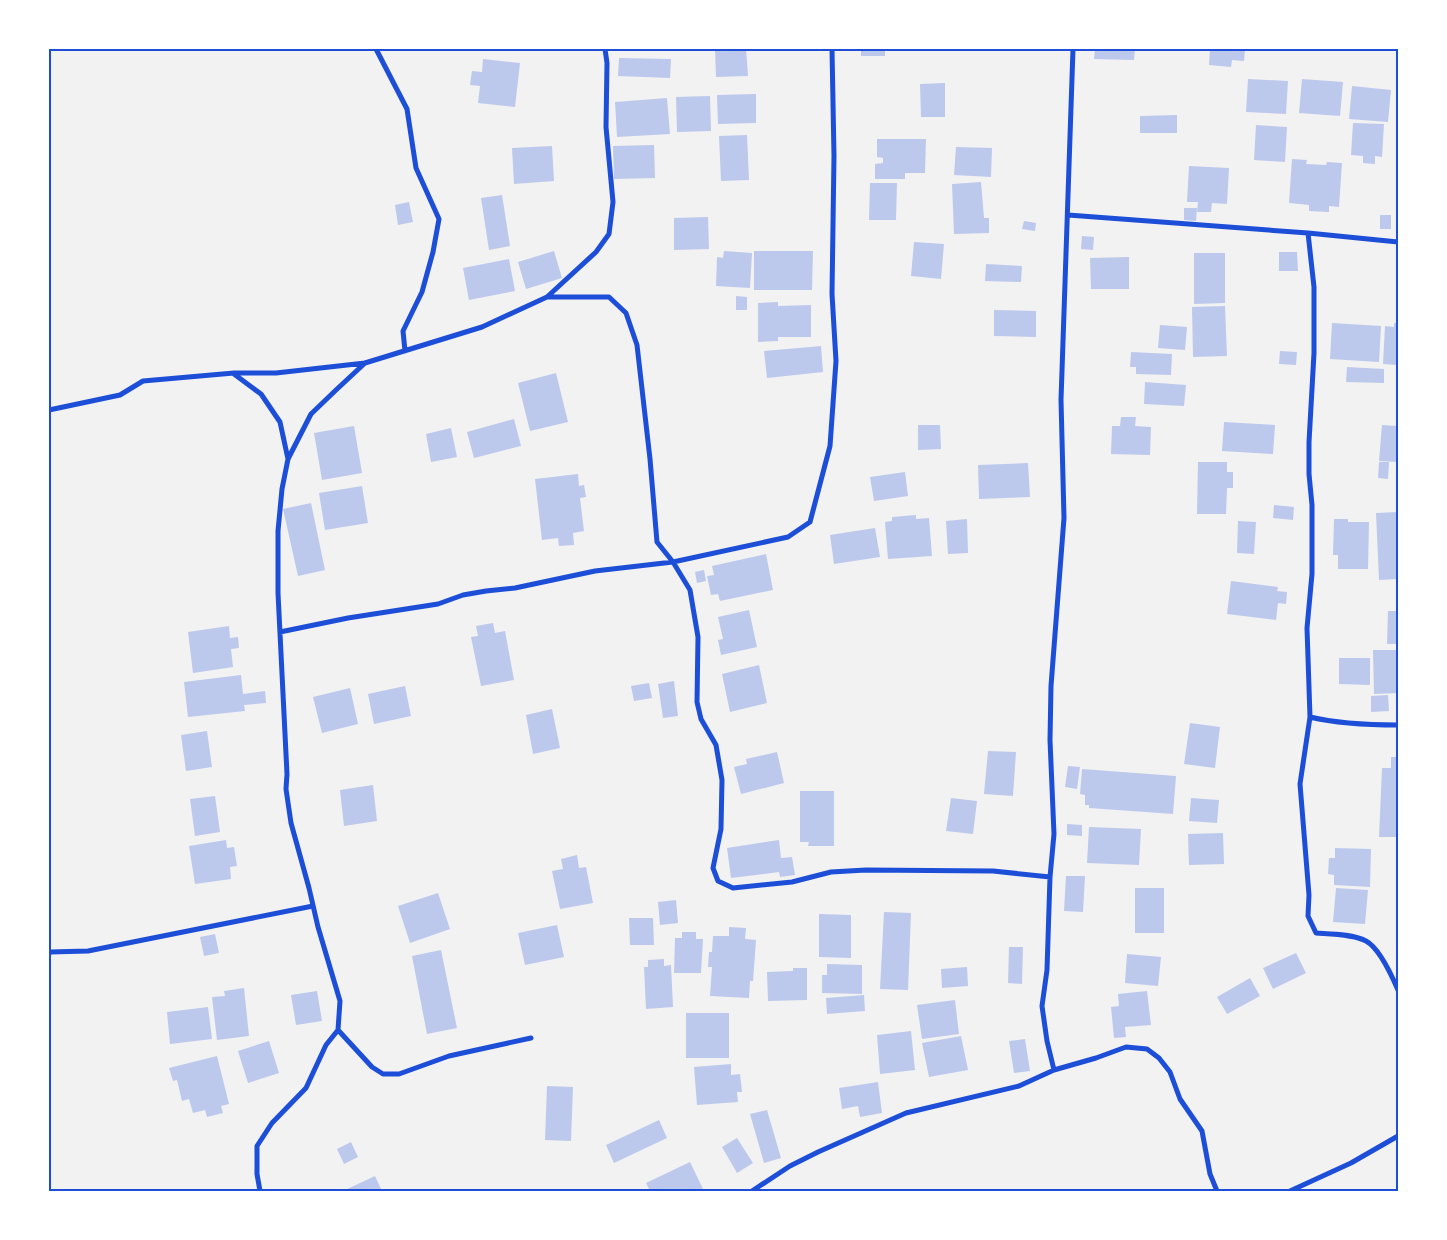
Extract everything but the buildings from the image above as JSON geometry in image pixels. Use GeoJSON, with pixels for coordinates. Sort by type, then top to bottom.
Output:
{"type":"FeatureCollection","features":[{"type":"Feature","properties":{"kind":"street"},"geometry":{"type":"LineString","coordinates":[[376,49],[407,109],[416,168],[439,219],[433,252],[422,292],[404,331],[405,351]]}},
{"type":"Feature","properties":{"kind":"street"},"geometry":{"type":"LineString","coordinates":[[49,410],[120,395],[143,382],[234,373],[276,373],[365,363],[482,326],[547,297],[596,252],[609,234],[613,202],[606,127],[607,63],[605,49]]}},
{"type":"Feature","properties":{"kind":"street"},"geometry":{"type":"LineString","coordinates":[[280,632],[348,618],[438,604],[463,595],[515,588],[595,571],[673,562],[788,537],[810,522],[830,446],[836,362],[832,294],[834,156],[832,49]]}},
{"type":"Feature","properties":{"kind":"street"},"geometry":{"type":"LineString","coordinates":[[1054,1070],[1047,1041],[1042,1006],[1047,970],[1050,877],[1054,834],[1050,740],[1064,518],[1061,400],[1073,49]]}},
{"type":"Feature","properties":{"kind":"street"},"geometry":{"type":"LineString","coordinates":[[1068,216],[1308,233],[1398,242]]}},
{"type":"Feature","properties":{"kind":"street"},"geometry":{"type":"LineString","coordinates":[[1308,233],[1314,287],[1314,353],[1308,474],[1312,505],[1312,574],[1308,628],[1310,717],[1300,784],[1309,895],[1308,916],[1316,933],[1344,935],[1367,941],[1384,961],[1398,990]]}},
{"type":"Feature","properties":{"kind":"street"},"geometry":{"type":"LineString","coordinates":[[547,297],[609,297],[626,313],[636,345],[650,459],[657,542],[673,562],[690,590],[698,637],[697,702],[701,719],[716,745],[722,780],[721,829],[713,868],[718,881],[733,888],[792,882],[831,872],[866,870],[993,871],[1050,877]]}},
{"type":"Feature","properties":{"kind":"street"},"geometry":{"type":"LineString","coordinates":[[260,1191],[257,1174],[257,1146],[272,1122],[306,1088],[326,1045],[338,1030],[340,1001],[291,823],[286,789],[278,531],[282,489],[288,459],[311,414],[365,363]]}},
{"type":"Feature","properties":{"kind":"street"},"geometry":{"type":"LineString","coordinates":[[234,373],[262,394],[280,422],[288,459]]}},
{"type":"Feature","properties":{"kind":"street"},"geometry":{"type":"LineString","coordinates":[[1310,717],[1328,722],[1398,725]]}},
{"type":"Feature","properties":{"kind":"street"},"geometry":{"type":"LineString","coordinates":[[49,954],[50,952],[88,951],[313,906]]}},
{"type":"Feature","properties":{"kind":"street"},"geometry":{"type":"LineString","coordinates":[[338,1030],[372,1067],[383,1074],[399,1074],[449,1056],[531,1038]]}},
{"type":"Feature","properties":{"kind":"street"},"geometry":{"type":"LineString","coordinates":[[752,1191],[761,1188],[790,1166],[906,1113],[1020,1086],[1054,1070],[1126,1047],[1147,1049],[1159,1058],[1170,1072],[1180,1099],[1202,1131],[1210,1174],[1217,1191]]}},
{"type":"Feature","properties":{"kind":"street"},"geometry":{"type":"LineString","coordinates":[[1290,1191],[1351,1163],[1398,1136]]}}]}
